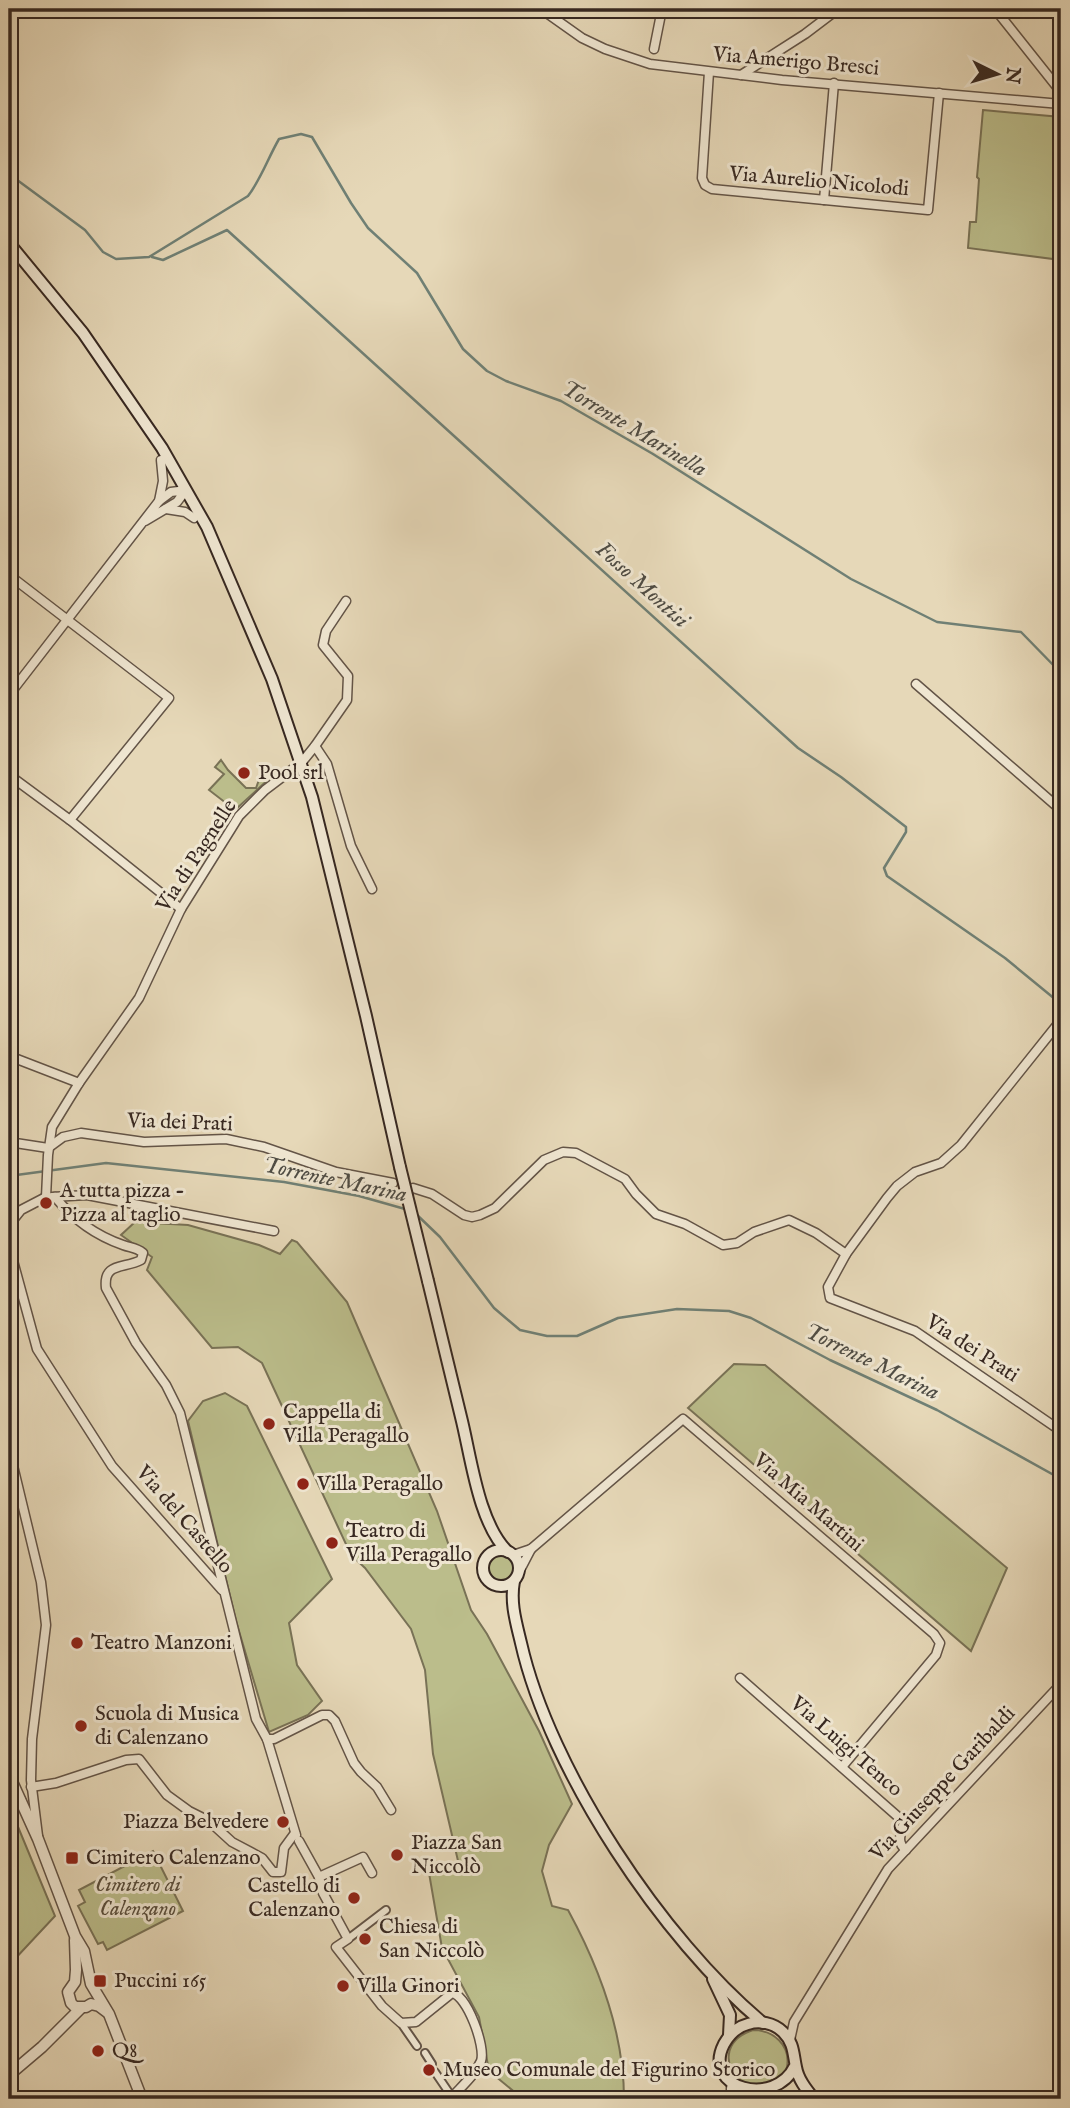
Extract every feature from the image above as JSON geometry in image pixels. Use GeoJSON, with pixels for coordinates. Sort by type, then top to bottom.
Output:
{"type":"FeatureCollection","features":[{"type":"Feature","properties":{"kind":"main road"},"geometry":{"type":"LineString","coordinates":[[9,243],[83,332],[162,448],[194,517],[220,560]]}},
{"type":"Feature","properties":{"kind":"main road"},"geometry":{"type":"LineString","coordinates":[[145,426],[161,460],[207,527],[272,679],[302,762],[366,1016],[480,1494],[491,1529],[518,1564],[512,1604],[528,1672],[575,1782],[610,1843],[660,1912],[708,1970],[744,2007],[784,2033],[790,2042],[795,2066],[805,2088],[814,2099]]}},
{"type":"Feature","properties":{"kind":"main road"},"geometry":{"type":"LineString","coordinates":[[491,1529],[488,1556],[483,1570],[486,1579],[512,1604]]}},
{"type":"Feature","properties":{"kind":"main road"},"geometry":{"type":"LineString","coordinates":[[488,1556],[497,1551],[511,1553]]}},
{"type":"Feature","properties":{"kind":"main road"},"geometry":{"type":"LineString","coordinates":[[495,1585],[505,1586],[516,1577]]}},
{"type":"Feature","properties":{"kind":"main road"},"geometry":{"type":"LineString","coordinates":[[708,1970],[730,2015],[729,2035]]}},
{"type":"Feature","properties":{"kind":"main road"},"geometry":{"type":"LineString","coordinates":[[768,2024],[743,2025],[729,2035],[722,2047],[720,2064],[732,2093],[748,2097],[790,2099]]}},
{"type":"Feature","properties":{"kind":"main road"},"geometry":{"type":"LineString","coordinates":[[763,2098],[785,2086],[795,2066]]}},
{"type":"Feature","properties":{"kind":"street","name":"Via Amerigo Bresci"},"geometry":{"type":"LineString","coordinates":[[541,9],[582,38],[616,54],[650,64],[709,72],[1061,104]]}},
{"type":"Feature","properties":{"kind":"street"},"geometry":{"type":"LineString","coordinates":[[654,49],[662,9]]}},
{"type":"Feature","properties":{"kind":"street"},"geometry":{"type":"LineString","coordinates":[[741,75],[805,34],[838,9]]}},
{"type":"Feature","properties":{"kind":"street"},"geometry":{"type":"LineString","coordinates":[[995,9],[1061,92]]}},
{"type":"Feature","properties":{"kind":"street","name":"Via Aurelio Nicolodi"},"geometry":{"type":"LineString","coordinates":[[709,72],[702,178],[705,185],[712,189],[928,210],[939,93]]}},
{"type":"Feature","properties":{"kind":"street"},"geometry":{"type":"LineString","coordinates":[[824,200],[834,83]]}},
{"type":"Feature","properties":{"kind":"street"},"geometry":{"type":"LineString","coordinates":[[9,695],[159,501],[164,473],[161,460]]}},
{"type":"Feature","properties":{"kind":"street"},"geometry":{"type":"LineString","coordinates":[[159,501],[182,492]]}},
{"type":"Feature","properties":{"kind":"street"},"geometry":{"type":"LineString","coordinates":[[145,521],[166,509],[182,492]]}},
{"type":"Feature","properties":{"kind":"street"},"geometry":{"type":"LineString","coordinates":[[166,509],[194,517]]}},
{"type":"Feature","properties":{"kind":"street"},"geometry":{"type":"LineString","coordinates":[[9,575],[169,698],[70,820]]}},
{"type":"Feature","properties":{"kind":"street","name":"Via di Pagnelle"},"geometry":{"type":"LineString","coordinates":[[49,1194],[48,1151],[52,1127],[79,1083],[139,998],[181,909],[239,816],[265,790],[302,762],[347,700],[348,676],[323,645],[326,631],[346,601]]}},
{"type":"Feature","properties":{"kind":"street"},"geometry":{"type":"LineString","coordinates":[[916,684],[1061,810]]}},
{"type":"Feature","properties":{"kind":"street"},"geometry":{"type":"LineString","coordinates":[[315,746],[327,764],[351,846],[372,889]]}},
{"type":"Feature","properties":{"kind":"street"},"geometry":{"type":"LineString","coordinates":[[9,775],[181,909]]}},
{"type":"Feature","properties":{"kind":"street"},"geometry":{"type":"LineString","coordinates":[[413,1188],[432,1194],[471,1217],[495,1208],[544,1160],[563,1152],[576,1153],[625,1179],[656,1214],[685,1224],[723,1245],[737,1243],[754,1232],[789,1220],[816,1233],[846,1254],[897,1186],[915,1172],[941,1163],[961,1144],[1061,1020]]}},
{"type":"Feature","properties":{"kind":"street"},"geometry":{"type":"LineString","coordinates":[[9,1056],[79,1083]]}},
{"type":"Feature","properties":{"kind":"street","name":"Via dei Prati"},"geometry":{"type":"LineString","coordinates":[[48,1151],[63,1137],[80,1133],[144,1142],[226,1139],[264,1147],[336,1172],[393,1183]]}},
{"type":"Feature","properties":{"kind":"street"},"geometry":{"type":"LineString","coordinates":[[9,1142],[48,1151]]}},
{"type":"Feature","properties":{"kind":"street"},"geometry":{"type":"LineString","coordinates":[[9,1225],[21,1210],[49,1194],[87,1195],[274,1231]]}},
{"type":"Feature","properties":{"kind":"street"},"geometry":{"type":"LineString","coordinates":[[49,1194],[69,1214],[93,1230],[143,1253],[141,1260],[136,1263],[122,1265],[108,1273],[105,1278],[106,1288],[136,1343],[166,1385],[180,1413],[224,1593]]}},
{"type":"Feature","properties":{"kind":"street","name":"Via del Castello"},"geometry":{"type":"LineString","coordinates":[[9,1246],[37,1349],[112,1466],[224,1593],[256,1719],[267,1739],[297,1836],[348,1939],[336,1947],[382,2006],[401,2023],[418,2046]]}},
{"type":"Feature","properties":{"kind":"street","name":"Via dei Prati"},"geometry":{"type":"LineString","coordinates":[[846,1254],[828,1287],[830,1298],[915,1331],[1061,1431]]}},
{"type":"Feature","properties":{"kind":"street","name":"Via Mia Martini"},"geometry":{"type":"LineString","coordinates":[[516,1577],[531,1549],[683,1419],[934,1634],[940,1643],[936,1654],[842,1767]]}},
{"type":"Feature","properties":{"kind":"street"},"geometry":{"type":"LineString","coordinates":[[9,1449],[41,1582],[46,1625],[32,1739],[32,1787],[38,1839]]}},
{"type":"Feature","properties":{"kind":"street","name":"Via Mia Martini"},"geometry":{"type":"LineString","coordinates":[[511,1553],[531,1549]]}},
{"type":"Feature","properties":{"kind":"street","name":"Via Luigi Tenco"},"geometry":{"type":"LineString","coordinates":[[740,1678],[904,1822],[900,1844],[906,1850]]}},
{"type":"Feature","properties":{"kind":"street","name":"Via Giuseppe Garibaldi"},"geometry":{"type":"LineString","coordinates":[[790,2042],[794,2022],[888,1869],[1061,1684]]}},
{"type":"Feature","properties":{"kind":"street"},"geometry":{"type":"LineString","coordinates":[[267,1739],[274,1739],[322,1715],[329,1715],[335,1721],[354,1763],[377,1787],[391,1810]]}},
{"type":"Feature","properties":{"kind":"street"},"geometry":{"type":"LineString","coordinates":[[32,1787],[56,1783],[126,1760],[139,1759],[167,1795],[209,1821],[232,1842],[262,1858],[273,1872],[281,1872],[284,1848],[297,1836]]}},
{"type":"Feature","properties":{"kind":"street"},"geometry":{"type":"LineString","coordinates":[[9,1775],[38,1839],[75,1936],[84,1951],[91,1984],[109,2014],[142,2099]]}},
{"type":"Feature","properties":{"kind":"street"},"geometry":{"type":"LineString","coordinates":[[9,1811],[21,1800]]}},
{"type":"Feature","properties":{"kind":"street"},"geometry":{"type":"LineString","coordinates":[[319,1877],[363,1857],[372,1872]]}},
{"type":"Feature","properties":{"kind":"street"},"geometry":{"type":"LineString","coordinates":[[348,1939],[386,1910]]}},
{"type":"Feature","properties":{"kind":"street"},"geometry":{"type":"LineString","coordinates":[[60,2029],[71,2003],[68,1992],[75,1982],[75,1936]]}},
{"type":"Feature","properties":{"kind":"street"},"geometry":{"type":"LineString","coordinates":[[75,1982],[86,1981],[91,1984]]}},
{"type":"Feature","properties":{"kind":"street"},"geometry":{"type":"LineString","coordinates":[[401,2023],[416,2022],[452,1993],[457,1993],[463,2000],[482,2043],[482,2056],[474,2073],[453,2098],[435,2072]]}},
{"type":"Feature","properties":{"kind":"street"},"geometry":{"type":"LineString","coordinates":[[9,2075],[96,1994]]}},
{"type":"Feature","properties":{"kind":"street"},"geometry":{"type":"LineString","coordinates":[[71,2003],[99,2006],[109,2014]]}},
{"type":"Feature","properties":{"kind":"street"},"geometry":{"type":"LineString","coordinates":[[768,2024],[788,2025],[794,2022]]}},
{"type":"Feature","properties":{"kind":"street"},"geometry":{"type":"LineString","coordinates":[[425,2053],[432,2064]]}},
{"type":"Feature","properties":{"kind":"green space"},"geometry":{"type":"Polygon","coordinates":[[[983,110],[1061,117],[1061,260],[968,248],[970,222],[976,222],[983,110]]]}},
{"type":"Feature","properties":{"kind":"green space"},"geometry":{"type":"Polygon","coordinates":[[[221,760],[246,788],[256,788],[260,777],[270,774],[271,777],[235,810],[209,790],[224,774],[215,767],[221,760]]]}},
{"type":"Feature","properties":{"kind":"green space"},"geometry":{"type":"Polygon","coordinates":[[[135,1222],[188,1225],[259,1245],[280,1254],[292,1240],[297,1242],[347,1302],[437,1511],[471,1610],[487,1634],[539,1731],[572,1804],[549,1845],[542,1871],[552,1906],[568,1910],[590,1954],[608,2001],[620,2050],[624,2099],[523,2099],[489,2071],[479,2017],[442,1948],[429,1873],[459,1865],[433,1754],[425,1670],[411,1629],[365,1568],[351,1555],[262,1363],[238,1347],[212,1348],[147,1270],[152,1257],[121,1235],[135,1222]]]}},
{"type":"Feature","properties":{"kind":"green space"},"geometry":{"type":"Polygon","coordinates":[[[734,1364],[765,1365],[1007,1568],[971,1651],[688,1408],[734,1364]]]}},
{"type":"Feature","properties":{"kind":"green space"},"geometry":{"type":"Polygon","coordinates":[[[225,1393],[247,1406],[332,1579],[289,1623],[297,1665],[322,1701],[308,1715],[269,1732],[236,1621],[188,1421],[203,1401],[225,1393]]]}},
{"type":"Feature","properties":{"kind":"green space"},"geometry":{"type":"Polygon","coordinates":[[[500,1555],[510,1559],[514,1569],[510,1579],[500,1583],[490,1579],[486,1569],[490,1559],[500,1555]]]}},
{"type":"Feature","properties":{"kind":"green space"},"geometry":{"type":"Polygon","coordinates":[[[16,1822],[55,1916],[13,1961],[9,1957],[9,1829],[16,1822]]]}},
{"type":"Feature","properties":{"kind":"green space","name":"Cimitero di Calenzano"},"geometry":{"type":"Polygon","coordinates":[[[153,1851],[183,1911],[107,1950],[103,1942],[98,1944],[78,1906],[85,1902],[79,1890],[153,1851]]]}},
{"type":"Feature","properties":{"kind":"green space"},"geometry":{"type":"Polygon","coordinates":[[[753,2030],[774,2036],[786,2052],[787,2067],[774,2085],[743,2086],[731,2070],[731,2047],[743,2034],[753,2030]]]}},
{"type":"Feature","properties":{"kind":"waterway","name":"Torrente Marinella"},"geometry":{"type":"LineString","coordinates":[[9,174],[85,230],[103,252],[116,259],[149,257],[248,196],[279,139],[301,134],[312,137],[368,228],[417,273],[463,349],[487,371],[506,381],[561,401],[653,454],[851,579],[937,622],[1021,632],[1061,673]]}},
{"type":"Feature","properties":{"kind":"waterway","name":"Fosso Montisi"},"geometry":{"type":"LineString","coordinates":[[152,257],[163,260],[227,230],[798,748],[906,827],[906,832],[884,868],[887,876],[1005,958],[1061,1004]]}},
{"type":"Feature","properties":{"kind":"waterway","name":"Torrente Marina"},"geometry":{"type":"LineString","coordinates":[[9,1176],[106,1163],[284,1182],[359,1196],[405,1209]]}},
{"type":"Feature","properties":{"kind":"waterway","name":"Torrente Marina"},"geometry":{"type":"LineString","coordinates":[[415,1213],[440,1237],[494,1308],[520,1330],[547,1336],[577,1336],[618,1318],[677,1309],[729,1311],[751,1318],[830,1360],[937,1410],[1061,1479]]}},
{"type":"Feature","properties":{"kind":"place","name":"Pool srl"},"geometry":{"type":"Point","coordinates":[244,773]}},
{"type":"Feature","properties":{"kind":"place","name":"A tutta pizza - Pizza al taglio"},"geometry":{"type":"Point","coordinates":[46,1203]}},
{"type":"Feature","properties":{"kind":"place","name":"Cappella di Villa Peragallo"},"geometry":{"type":"Point","coordinates":[269,1424]}},
{"type":"Feature","properties":{"kind":"place","name":"Villa Peragallo"},"geometry":{"type":"Point","coordinates":[303,1484]}},
{"type":"Feature","properties":{"kind":"place","name":"Teatro di Villa Peragallo"},"geometry":{"type":"Point","coordinates":[332,1543]}},
{"type":"Feature","properties":{"kind":"place","name":"Teatro Manzoni"},"geometry":{"type":"Point","coordinates":[77,1643]}},
{"type":"Feature","properties":{"kind":"place","name":"Scuola di Musica di Calenzano"},"geometry":{"type":"Point","coordinates":[81,1726]}},
{"type":"Feature","properties":{"kind":"place","name":"Piazza Belvedere"},"geometry":{"type":"Point","coordinates":[283,1822]}},
{"type":"Feature","properties":{"kind":"place","name":"Piazza San Niccolò"},"geometry":{"type":"Point","coordinates":[397,1855]}},
{"type":"Feature","properties":{"kind":"place","name":"Cimitero Calenzano"},"geometry":{"type":"Point","coordinates":[72,1858]}},
{"type":"Feature","properties":{"kind":"place","name":"Castello di Calenzano"},"geometry":{"type":"Point","coordinates":[354,1898]}},
{"type":"Feature","properties":{"kind":"place","name":"Chiesa di San Niccolò"},"geometry":{"type":"Point","coordinates":[365,1939]}},
{"type":"Feature","properties":{"kind":"place","name":"Puccini 165"},"geometry":{"type":"Point","coordinates":[100,1981]}},
{"type":"Feature","properties":{"kind":"place","name":"Villa Ginori"},"geometry":{"type":"Point","coordinates":[343,1986]}},
{"type":"Feature","properties":{"kind":"place","name":"Q8"},"geometry":{"type":"Point","coordinates":[98,2051]}},
{"type":"Feature","properties":{"kind":"place","name":"Museo Comunale del Figurino Storico"},"geometry":{"type":"Point","coordinates":[429,2070]}}]}
